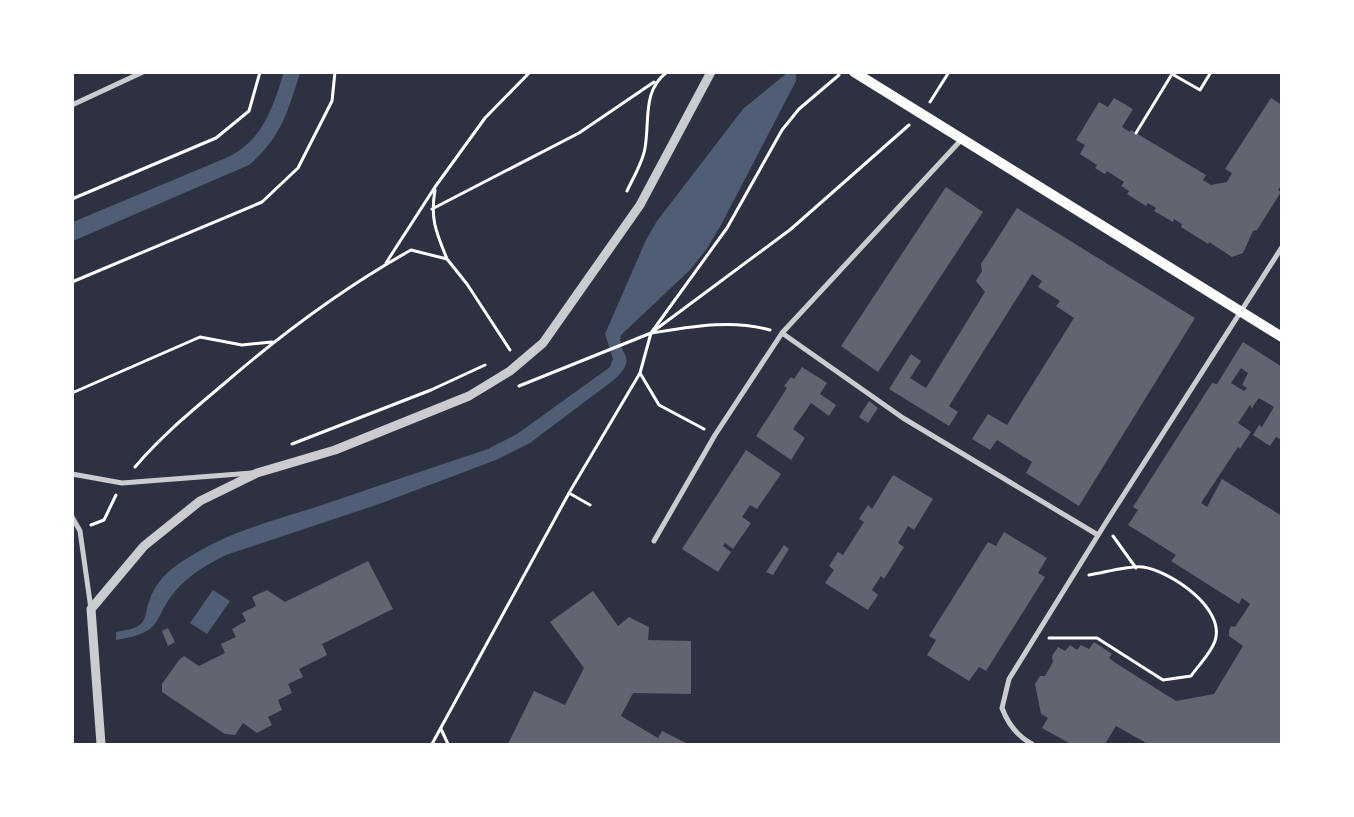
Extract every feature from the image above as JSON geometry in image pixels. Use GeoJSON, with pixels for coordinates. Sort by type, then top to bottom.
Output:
{"type":"FeatureCollection","features":[{"type":"Feature","properties":{"kind":"main road"},"geometry":{"type":"LineString","coordinates":[[854,72],[1282,337]]}},
{"type":"Feature","properties":{"kind":"street"},"geometry":{"type":"LineString","coordinates":[[72,105],[143,72]]}},
{"type":"Feature","properties":{"kind":"street"},"geometry":{"type":"LineString","coordinates":[[91,609],[144,546],[200,501],[257,473],[335,450],[469,396],[510,370],[543,343],[640,206],[712,72]]}},
{"type":"Feature","properties":{"kind":"street"},"geometry":{"type":"LineString","coordinates":[[654,541],[715,435],[782,333],[962,139]]}},
{"type":"Feature","properties":{"kind":"street"},"geometry":{"type":"LineString","coordinates":[[1032,744],[1023,739],[1012,728],[1002,708],[1009,679],[1098,535],[1282,247]]}},
{"type":"Feature","properties":{"kind":"street"},"geometry":{"type":"LineString","coordinates":[[782,333],[903,418],[1098,535]]}},
{"type":"Feature","properties":{"kind":"street"},"geometry":{"type":"LineString","coordinates":[[72,474],[122,482],[257,473]]}},
{"type":"Feature","properties":{"kind":"street"},"geometry":{"type":"LineString","coordinates":[[72,517],[80,531],[91,609],[101,744]]}},
{"type":"Feature","properties":{"kind":"path"},"geometry":{"type":"LineString","coordinates":[[72,199],[216,138],[249,111],[260,72]]}},
{"type":"Feature","properties":{"kind":"path"},"geometry":{"type":"LineString","coordinates":[[72,282],[262,202],[298,168],[332,101],[335,72]]}},
{"type":"Feature","properties":{"kind":"path"},"geometry":{"type":"LineString","coordinates":[[386,264],[435,187],[485,118],[530,72]]}},
{"type":"Feature","properties":{"kind":"path"},"geometry":{"type":"LineString","coordinates":[[432,209],[579,133],[667,72]]}},
{"type":"Feature","properties":{"kind":"path"},"geometry":{"type":"LineString","coordinates":[[432,744],[569,493],[640,373],[651,333],[727,228],[782,130],[799,109],[841,72]]}},
{"type":"Feature","properties":{"kind":"path"},"geometry":{"type":"LineString","coordinates":[[651,333],[791,229],[922,114],[949,72]]}},
{"type":"Feature","properties":{"kind":"path"},"geometry":{"type":"LineString","coordinates":[[1136,132],[1172,74],[1200,90],[1211,72]]}},
{"type":"Feature","properties":{"kind":"path"},"geometry":{"type":"LineString","coordinates":[[625,195],[645,150],[648,108],[655,81]]}},
{"type":"Feature","properties":{"kind":"path"},"geometry":{"type":"LineString","coordinates":[[435,187],[432,209],[433,224],[447,258],[512,353],[518,346]]}},
{"type":"Feature","properties":{"kind":"path"},"geometry":{"type":"LineString","coordinates":[[80,531],[104,520],[122,482],[160,437],[273,342],[347,288],[411,250],[447,258]]}},
{"type":"Feature","properties":{"kind":"path"},"geometry":{"type":"LineString","coordinates":[[510,370],[518,386],[651,333],[702,325],[754,325],[782,333]]}},
{"type":"Feature","properties":{"kind":"path"},"geometry":{"type":"LineString","coordinates":[[72,393],[200,338],[242,345],[273,342]]}},
{"type":"Feature","properties":{"kind":"path"},"geometry":{"type":"LineString","coordinates":[[282,448],[431,390],[494,361]]}},
{"type":"Feature","properties":{"kind":"path"},"geometry":{"type":"LineString","coordinates":[[640,373],[659,405],[715,435]]}},
{"type":"Feature","properties":{"kind":"path"},"geometry":{"type":"LineString","coordinates":[[569,493],[590,505]]}},
{"type":"Feature","properties":{"kind":"path"},"geometry":{"type":"LineString","coordinates":[[1105,524],[1136,568]]}},
{"type":"Feature","properties":{"kind":"path"},"geometry":{"type":"LineString","coordinates":[[1034,638],[1097,638],[1163,680],[1191,676],[1215,640],[1214,617],[1188,587],[1160,572],[1141,567],[1071,578]]}},
{"type":"Feature","properties":{"kind":"path"},"geometry":{"type":"LineString","coordinates":[[441,728],[448,744]]}},
{"type":"Feature","properties":{"kind":"water"},"geometry":{"type":"Polygon","coordinates":[[[284,72],[300,73],[287,112],[269,145],[249,165],[73,241],[73,222],[228,157],[240,150],[258,132],[265,121],[276,98],[284,72]]]}},
{"type":"Feature","properties":{"kind":"water"},"geometry":{"type":"Polygon","coordinates":[[[787,73],[796,73],[796,81],[721,225],[706,250],[690,270],[621,335],[621,347],[627,360],[626,365],[615,379],[530,443],[496,460],[379,504],[220,558],[195,573],[179,587],[151,628],[144,633],[116,640],[116,632],[129,630],[142,623],[154,590],[167,573],[184,560],[210,545],[254,527],[488,449],[517,434],[610,367],[613,359],[605,334],[646,240],[657,221],[743,109],[787,73]]]}},
{"type":"Feature","properties":{"kind":"water"},"geometry":{"type":"Polygon","coordinates":[[[213,590],[230,601],[207,634],[190,623],[213,590]]]}},
{"type":"Feature","properties":{"kind":"building"},"geometry":{"type":"Polygon","coordinates":[[[1114,98],[1133,109],[1122,127],[1130,132],[1131,130],[1206,175],[1203,180],[1211,185],[1227,182],[1232,173],[1225,169],[1271,98],[1282,105],[1282,184],[1278,190],[1281,192],[1257,230],[1253,231],[1243,253],[1232,257],[1209,242],[1208,244],[1181,227],[1182,224],[1174,219],[1173,222],[1154,211],[1156,208],[1148,203],[1146,206],[1127,194],[1129,191],[1121,186],[1124,182],[1107,171],[1105,174],[1095,168],[1097,165],[1080,154],[1085,145],[1076,140],[1099,102],[1108,107],[1114,98]]]}},
{"type":"Feature","properties":{"kind":"building"},"geometry":{"type":"Polygon","coordinates":[[[946,187],[983,212],[878,372],[841,346],[946,187]]]}},
{"type":"Feature","properties":{"kind":"building"},"geometry":{"type":"Polygon","coordinates":[[[1017,208],[1195,318],[1079,506],[1026,473],[1032,462],[997,440],[990,450],[972,439],[988,414],[1007,425],[1074,318],[1056,306],[1060,301],[1038,287],[1042,281],[1032,274],[949,406],[958,412],[949,426],[889,389],[911,354],[921,361],[910,378],[926,388],[985,292],[976,281],[982,271],[981,264],[1017,208]]]}},
{"type":"Feature","properties":{"kind":"building"},"geometry":{"type":"Polygon","coordinates":[[[1243,342],[1282,367],[1282,440],[1276,437],[1270,446],[1253,435],[1259,425],[1262,427],[1274,407],[1259,398],[1253,409],[1250,405],[1238,423],[1251,432],[1240,449],[1238,447],[1201,503],[1207,507],[1222,479],[1282,516],[1282,744],[1148,744],[1116,726],[1105,744],[1071,744],[1042,728],[1048,718],[1041,714],[1035,684],[1040,676],[1045,676],[1053,662],[1052,656],[1058,647],[1065,651],[1070,645],[1077,650],[1081,645],[1089,649],[1094,642],[1112,654],[1109,658],[1114,662],[1176,701],[1214,694],[1243,646],[1229,636],[1229,631],[1231,626],[1235,627],[1250,604],[1242,598],[1239,604],[1171,561],[1176,555],[1128,525],[1138,510],[1133,507],[1212,383],[1217,384],[1243,342]],[[1241,368],[1231,383],[1244,391],[1247,388],[1242,385],[1248,373],[1241,368]]]}},
{"type":"Feature","properties":{"kind":"building"},"geometry":{"type":"Polygon","coordinates":[[[802,367],[827,383],[820,394],[836,405],[829,416],[811,403],[793,429],[805,438],[791,460],[756,436],[787,388],[784,386],[791,377],[794,379],[802,367]]]}},
{"type":"Feature","properties":{"kind":"building"},"geometry":{"type":"Polygon","coordinates":[[[869,401],[878,408],[868,423],[859,417],[869,401]]]}},
{"type":"Feature","properties":{"kind":"building"},"geometry":{"type":"Polygon","coordinates":[[[746,450],[781,474],[757,509],[750,505],[742,517],[751,523],[733,549],[725,543],[723,546],[731,552],[718,572],[682,549],[746,450]]]}},
{"type":"Feature","properties":{"kind":"building"},"geometry":{"type":"Polygon","coordinates":[[[893,475],[933,499],[914,530],[908,526],[898,543],[904,547],[884,579],[881,576],[872,590],[878,595],[868,610],[825,583],[834,570],[829,566],[838,552],[843,555],[864,522],[859,519],[868,505],[872,509],[893,475]]]}},
{"type":"Feature","properties":{"kind":"building"},"geometry":{"type":"Polygon","coordinates":[[[1004,532],[1047,558],[1038,573],[1045,577],[986,671],[979,667],[969,681],[927,655],[936,640],[929,636],[988,542],[996,546],[1004,532]]]}},
{"type":"Feature","properties":{"kind":"building"},"geometry":{"type":"Polygon","coordinates":[[[784,545],[789,549],[773,575],[766,572],[784,545]]]}},
{"type":"Feature","properties":{"kind":"building"},"geometry":{"type":"Polygon","coordinates":[[[368,561],[393,609],[322,644],[327,655],[299,669],[303,677],[288,684],[292,693],[278,700],[282,710],[268,717],[272,725],[257,733],[243,723],[235,735],[225,734],[162,692],[162,684],[184,656],[199,666],[225,653],[221,644],[236,637],[232,629],[246,621],[242,613],[256,606],[252,597],[267,590],[285,602],[368,561]]]}},
{"type":"Feature","properties":{"kind":"building"},"geometry":{"type":"Polygon","coordinates":[[[593,591],[618,626],[629,617],[649,627],[648,640],[691,641],[691,694],[633,693],[621,716],[658,738],[662,731],[688,744],[508,744],[534,691],[565,705],[584,668],[550,622],[593,591]]]}},
{"type":"Feature","properties":{"kind":"building"},"geometry":{"type":"Polygon","coordinates":[[[168,628],[175,642],[168,646],[162,631],[168,628]]]}}]}
